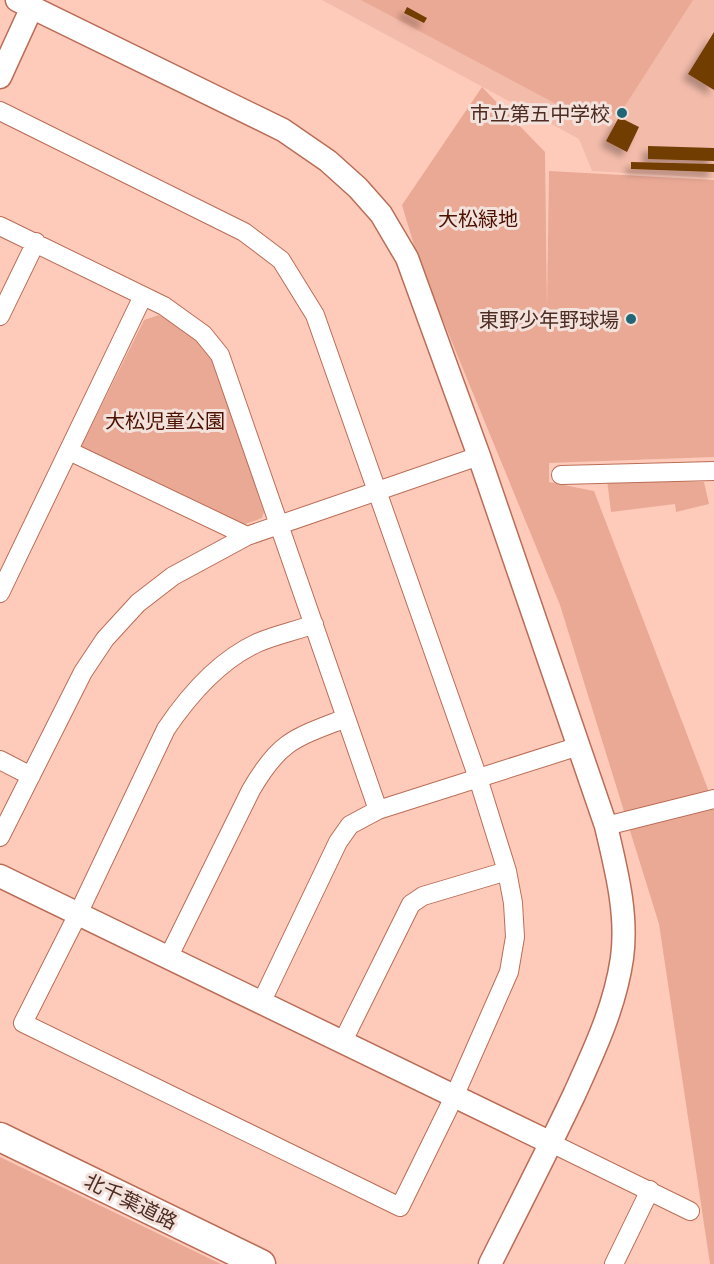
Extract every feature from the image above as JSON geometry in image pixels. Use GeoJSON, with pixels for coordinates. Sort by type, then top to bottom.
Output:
{"type":"FeatureCollection","features":[{"type":"Feature","properties":{"kind":"highway","name":"北千葉道路"},"geometry":{"type":"LineString","coordinates":[[0,1137],[261,1264]]}},
{"type":"Feature","properties":{"kind":"street"},"geometry":{"type":"LineString","coordinates":[[0,77],[25,4],[283,130],[328,161],[358,188],[381,214],[407,258],[479,456],[606,826],[618,874],[621,903],[622,956],[616,987],[601,1037],[490,1264]]}},
{"type":"Feature","properties":{"kind":"street"},"geometry":{"type":"LineString","coordinates":[[0,111],[244,232],[281,260],[315,315],[478,778],[507,872],[513,903],[515,937],[509,972],[454,1097],[400,1207],[23,1023],[166,729],[183,704],[205,680],[229,660],[257,643],[314,624]]}},
{"type":"Feature","properties":{"kind":"street"},"geometry":{"type":"LineString","coordinates":[[0,226],[143,296],[185,320],[203,334],[220,355],[378,810]]}},
{"type":"Feature","properties":{"kind":"street"},"geometry":{"type":"LineString","coordinates":[[0,316],[36,242]]}},
{"type":"Feature","properties":{"kind":"street"},"geometry":{"type":"LineString","coordinates":[[0,594],[143,296]]}},
{"type":"Feature","properties":{"kind":"street"},"geometry":{"type":"LineString","coordinates":[[69,451],[247,536]]}},
{"type":"Feature","properties":{"kind":"street"},"geometry":{"type":"LineString","coordinates":[[0,837],[83,672],[105,639],[138,603],[173,576],[247,536],[479,456]]}},
{"type":"Feature","properties":{"kind":"street"},"geometry":{"type":"LineString","coordinates":[[561,475],[714,471]]}},
{"type":"Feature","properties":{"kind":"street"},"geometry":{"type":"LineString","coordinates":[[168,958],[266,764],[282,747],[300,735],[346,718]]}},
{"type":"Feature","properties":{"kind":"street"},"geometry":{"type":"LineString","coordinates":[[261,1003],[338,842],[350,825],[378,810],[579,746]]}},
{"type":"Feature","properties":{"kind":"street"},"geometry":{"type":"LineString","coordinates":[[0,760],[31,776]]}},
{"type":"Feature","properties":{"kind":"street"},"geometry":{"type":"LineString","coordinates":[[606,826],[714,799]]}},
{"type":"Feature","properties":{"kind":"street"},"geometry":{"type":"LineString","coordinates":[[342,1042],[411,904],[423,896],[507,872]]}},
{"type":"Feature","properties":{"kind":"street"},"geometry":{"type":"LineString","coordinates":[[0,876],[690,1211]]}},
{"type":"Feature","properties":{"kind":"street"},"geometry":{"type":"LineString","coordinates":[[614,1264],[650,1190]]}},
{"type":"Feature","properties":{"kind":"shaded area","name":"市立第五中学校"},"geometry":{"type":"Polygon","coordinates":[[[322,0],[714,0],[714,178],[592,171],[579,139],[322,0]]]}},
{"type":"Feature","properties":{"kind":"green space"},"geometry":{"type":"Polygon","coordinates":[[[361,0],[693,0],[621,112],[594,124],[361,0]]]}},
{"type":"Feature","properties":{"kind":"green space","name":"大松緑地"},"geometry":{"type":"Polygon","coordinates":[[[482,87],[545,152],[547,308],[549,171],[714,180],[714,457],[549,463],[549,482],[594,491],[714,805],[714,1264],[710,1264],[659,924],[560,605],[419,262],[402,205],[482,87]]]}},
{"type":"Feature","properties":{"kind":"green space","name":"大松児童公園"},"geometry":{"type":"Polygon","coordinates":[[[159,315],[188,334],[212,360],[264,512],[262,518],[237,527],[81,447],[144,320],[159,315]]]}},
{"type":"Feature","properties":{"kind":"green space"},"geometry":{"type":"Polygon","coordinates":[[[607,480],[704,482],[709,504],[676,512],[675,504],[611,512],[607,480]]]}},
{"type":"Feature","properties":{"kind":"green space"},"geometry":{"type":"Polygon","coordinates":[[[0,1157],[221,1264],[0,1264],[0,1157]]]}},
{"type":"Feature","properties":{"kind":"building"},"geometry":{"type":"Polygon","coordinates":[[[407,7],[427,18],[424,23],[404,13],[407,7]]]}},
{"type":"Feature","properties":{"kind":"building"},"geometry":{"type":"Polygon","coordinates":[[[714,32],[714,90],[688,74],[714,32]]]}},
{"type":"Feature","properties":{"kind":"building"},"geometry":{"type":"Polygon","coordinates":[[[619,117],[639,127],[627,152],[606,141],[619,117]]]}},
{"type":"Feature","properties":{"kind":"building"},"geometry":{"type":"Polygon","coordinates":[[[648,146],[714,148],[714,161],[648,159],[648,146]]]}},
{"type":"Feature","properties":{"kind":"building"},"geometry":{"type":"Polygon","coordinates":[[[631,162],[714,164],[714,172],[631,169],[631,162]]]}},
{"type":"Feature","properties":{"kind":"place","name":"市立第五中学校"},"geometry":{"type":"Point","coordinates":[622,113]}},
{"type":"Feature","properties":{"kind":"place","name":"東野少年野球場"},"geometry":{"type":"Point","coordinates":[631,319]}}]}
